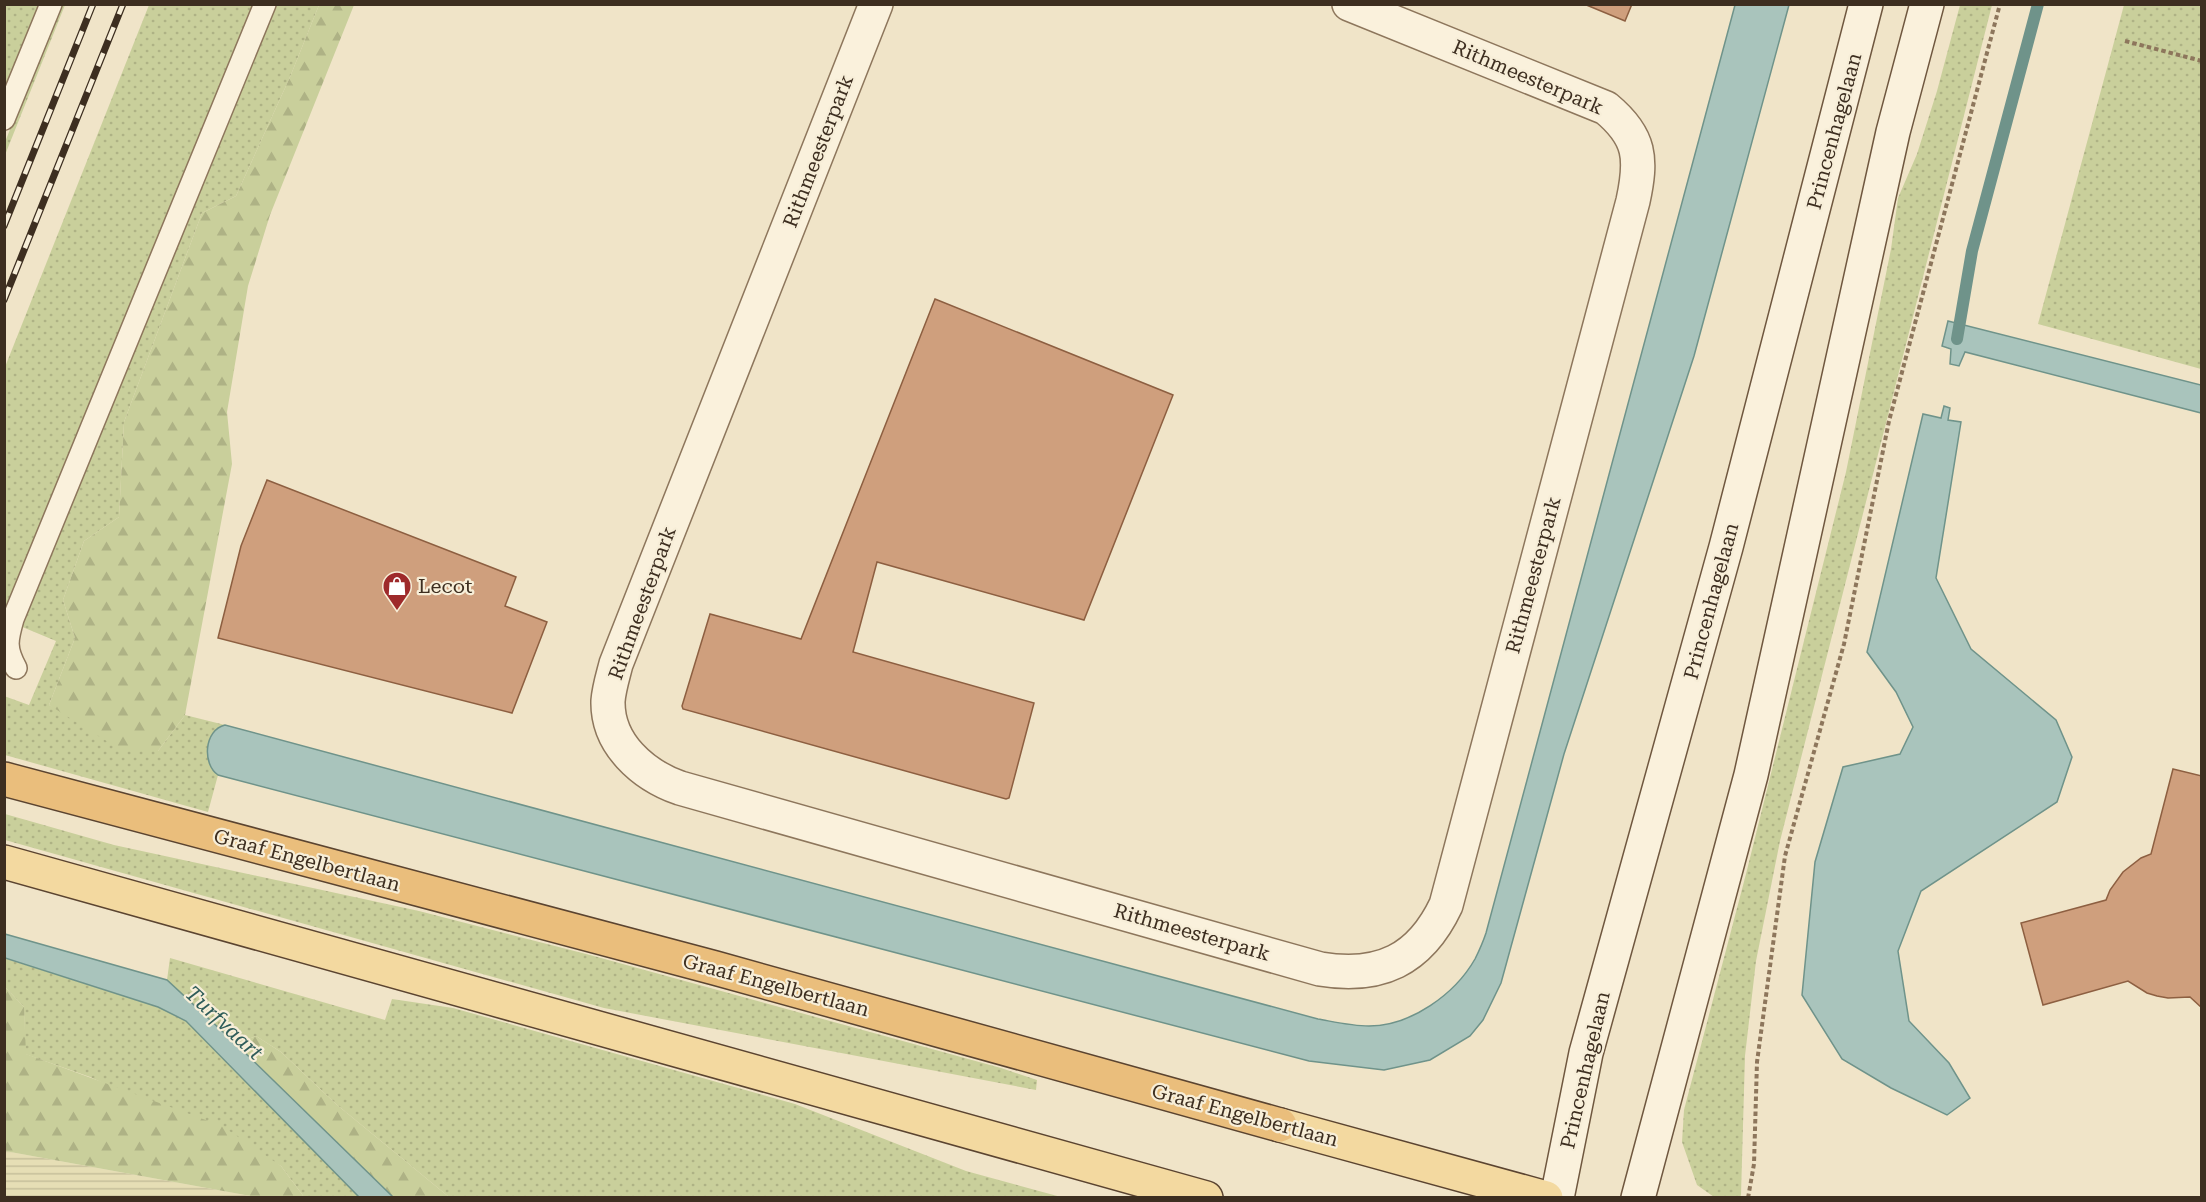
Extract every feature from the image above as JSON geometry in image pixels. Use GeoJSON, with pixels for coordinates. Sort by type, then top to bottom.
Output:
{"type":"FeatureCollection","features":[{"type":"Feature","properties":{"kind":"highway","name":"Graaf Engelbertlaan"},"geometry":{"type":"LineString","coordinates":[[4,779],[682,959],[1280,1125]]}},
{"type":"Feature","properties":{"kind":"main road"},"geometry":{"type":"LineString","coordinates":[[4,862],[1206,1197]]}},
{"type":"Feature","properties":{"kind":"main road","name":"Graaf Engelbertlaan"},"geometry":{"type":"LineString","coordinates":[[1280,1125],[1546,1197]]}},
{"type":"Feature","properties":{"kind":"street","name":"Rithmeesterpark"},"geometry":{"type":"LineString","coordinates":[[876,4],[616,664],[608,701],[610,720],[617,738],[628,754],[643,769],[660,781],[680,788],[1320,969],[1360,972],[1398,961],[1414,951],[1437,923],[1446,905],[1630,212],[1639,170],[1634,141],[1627,128],[1606,108],[1349,4]]}},
{"type":"Feature","properties":{"kind":"street","name":"Princenhagelaan"},"geometry":{"type":"LineString","coordinates":[[1557,1197],[1586,1053],[1726,547],[1866,4]]}},
{"type":"Feature","properties":{"kind":"street"},"geometry":{"type":"LineString","coordinates":[[1638,1197],[1751,775],[1893,132],[1927,4]]}},
{"type":"Feature","properties":{"kind":"lane"},"geometry":{"type":"LineString","coordinates":[[4,119],[51,4]]}},
{"type":"Feature","properties":{"kind":"lane"},"geometry":{"type":"LineString","coordinates":[[16,668],[8,654],[7,638],[13,619],[265,4]]}},
{"type":"Feature","properties":{"kind":"path"},"geometry":{"type":"LineString","coordinates":[[1748,1197],[1754,1164],[1756,1062],[1785,856],[1844,644],[1888,421],[2000,4]]}},
{"type":"Feature","properties":{"kind":"path"},"geometry":{"type":"LineString","coordinates":[[2125,41],[2202,61]]}},
{"type":"Feature","properties":{"kind":"shaded area"},"geometry":{"type":"Polygon","coordinates":[[[5,1151],[256,1197],[5,1197],[5,1151]]]}},
{"type":"Feature","properties":{"kind":"green space"},"geometry":{"type":"Polygon","coordinates":[[[5,5],[42,5],[5,98],[5,5]]]}},
{"type":"Feature","properties":{"kind":"green space"},"geometry":{"type":"Polygon","coordinates":[[[60,5],[65,5],[5,155],[5,142],[60,5]]]}},
{"type":"Feature","properties":{"kind":"green space"},"geometry":{"type":"Polygon","coordinates":[[[149,5],[256,5],[5,618],[5,367],[149,5]]]}},
{"type":"Feature","properties":{"kind":"green space"},"geometry":{"type":"Polygon","coordinates":[[[272,5],[319,5],[290,77],[236,196],[202,213],[124,422],[119,517],[84,541],[63,600],[75,638],[49,705],[158,751],[185,715],[225,725],[213,733],[208,748],[210,763],[218,775],[208,812],[5,755],[4,696],[29,705],[56,641],[20,626],[272,5]]]}},
{"type":"Feature","properties":{"kind":"green space"},"geometry":{"type":"Polygon","coordinates":[[[319,5],[354,5],[270,215],[248,286],[227,412],[232,464],[185,715],[158,751],[121,750],[49,705],[75,638],[63,600],[84,541],[119,517],[124,422],[202,213],[236,196],[290,77],[319,5]]]}},
{"type":"Feature","properties":{"kind":"green space"},"geometry":{"type":"Polygon","coordinates":[[[1960,5],[1992,5],[1780,841],[1756,961],[1745,1056],[1741,1195],[1740,1197],[1714,1197],[1697,1185],[1682,1142],[1684,1110],[1746,874],[1846,472],[1891,249],[1898,198],[1917,154],[1960,5]]]}},
{"type":"Feature","properties":{"kind":"green space"},"geometry":{"type":"Polygon","coordinates":[[[2124,5],[2201,5],[2201,369],[2038,324],[2124,5]]]}},
{"type":"Feature","properties":{"kind":"green space"},"geometry":{"type":"Polygon","coordinates":[[[5,814],[114,845],[419,911],[590,955],[1001,1068],[1037,1080],[1036,1090],[604,1008],[5,840],[5,814]]]}},
{"type":"Feature","properties":{"kind":"green space"},"geometry":{"type":"Polygon","coordinates":[[[4,958],[158,1007],[186,1021],[359,1197],[304,1197],[281,1166],[90,1077],[25,1054],[24,1007],[5,987],[4,958]]]}},
{"type":"Feature","properties":{"kind":"green space"},"geometry":{"type":"Polygon","coordinates":[[[170,958],[385,1020],[392,999],[453,1008],[795,1104],[966,1171],[1061,1197],[449,1197],[336,1104],[281,1052],[256,1036],[236,1044],[167,980],[170,958]]]}},
{"type":"Feature","properties":{"kind":"green space"},"geometry":{"type":"Polygon","coordinates":[[[5,987],[24,1007],[26,1054],[222,1126],[281,1166],[304,1197],[256,1197],[5,1151],[5,987]]]}},
{"type":"Feature","properties":{"kind":"green space"},"geometry":{"type":"Polygon","coordinates":[[[256,1036],[281,1052],[336,1104],[449,1197],[393,1197],[236,1044],[256,1036]]]}},
{"type":"Feature","properties":{"kind":"water"},"geometry":{"type":"Polygon","coordinates":[[[1735,5],[1789,5],[1694,356],[1564,754],[1501,983],[1483,1020],[1470,1036],[1430,1060],[1384,1070],[1309,1061],[218,775],[209,763],[209,740],[218,728],[225,725],[1318,1019],[1369,1026],[1385,1025],[1416,1014],[1444,996],[1456,984],[1475,959],[1486,933],[1735,5]]]}},
{"type":"Feature","properties":{"kind":"water"},"geometry":{"type":"Polygon","coordinates":[[[1948,321],[2201,385],[2201,413],[1965,352],[1959,366],[1950,364],[1951,349],[1942,346],[1948,321]]]}},
{"type":"Feature","properties":{"kind":"water"},"geometry":{"type":"Polygon","coordinates":[[[1944,406],[1950,408],[1948,420],[1961,422],[1936,578],[1971,649],[2056,720],[2072,757],[2057,802],[1921,891],[1898,951],[1909,1021],[1949,1063],[1970,1098],[1947,1115],[1891,1088],[1842,1059],[1802,995],[1815,862],[1843,767],[1900,754],[1913,727],[1896,692],[1867,652],[1923,414],[1941,418],[1944,406]]]}},
{"type":"Feature","properties":{"kind":"water"},"geometry":{"type":"Polygon","coordinates":[[[5,934],[167,980],[393,1197],[359,1197],[186,1021],[158,1007],[5,958],[5,934]]]}},
{"type":"Feature","properties":{"kind":"building"},"geometry":{"type":"Polygon","coordinates":[[[1584,4],[1632,4],[1625,21],[1584,4]]]}},
{"type":"Feature","properties":{"kind":"building"},"geometry":{"type":"Polygon","coordinates":[[[935,299],[1173,395],[1084,620],[877,562],[853,652],[1034,703],[1009,798],[1006,799],[683,709],[682,706],[710,614],[801,639],[935,299]]]}},
{"type":"Feature","properties":{"kind":"building"},"geometry":{"type":"Polygon","coordinates":[[[267,480],[516,577],[505,606],[547,622],[512,713],[218,638],[241,546],[267,480]]]}},
{"type":"Feature","properties":{"kind":"building"},"geometry":{"type":"Polygon","coordinates":[[[2173,769],[2202,776],[2202,1008],[2190,997],[2157,996],[2147,993],[2128,981],[2043,1005],[2021,923],[2106,900],[2123,872],[2141,858],[2151,854],[2173,769]]]}},
{"type":"Feature","properties":{"kind":"waterway"},"geometry":{"type":"LineString","coordinates":[[1957,339],[1972,251],[2038,4]]}},
{"type":"Feature","properties":{"kind":"railway"},"geometry":{"type":"LineString","coordinates":[[4,226],[93,4]]}},
{"type":"Feature","properties":{"kind":"railway"},"geometry":{"type":"LineString","coordinates":[[4,300],[123,4]]}},
{"type":"Feature","properties":{"kind":"place","name":"Lecot"},"geometry":{"type":"Point","coordinates":[397,612]}},
{"type":"Feature","properties":{"kind":"water label","name":"Turfvaart"},"geometry":{"type":"Point","coordinates":[224,1023]}}]}
